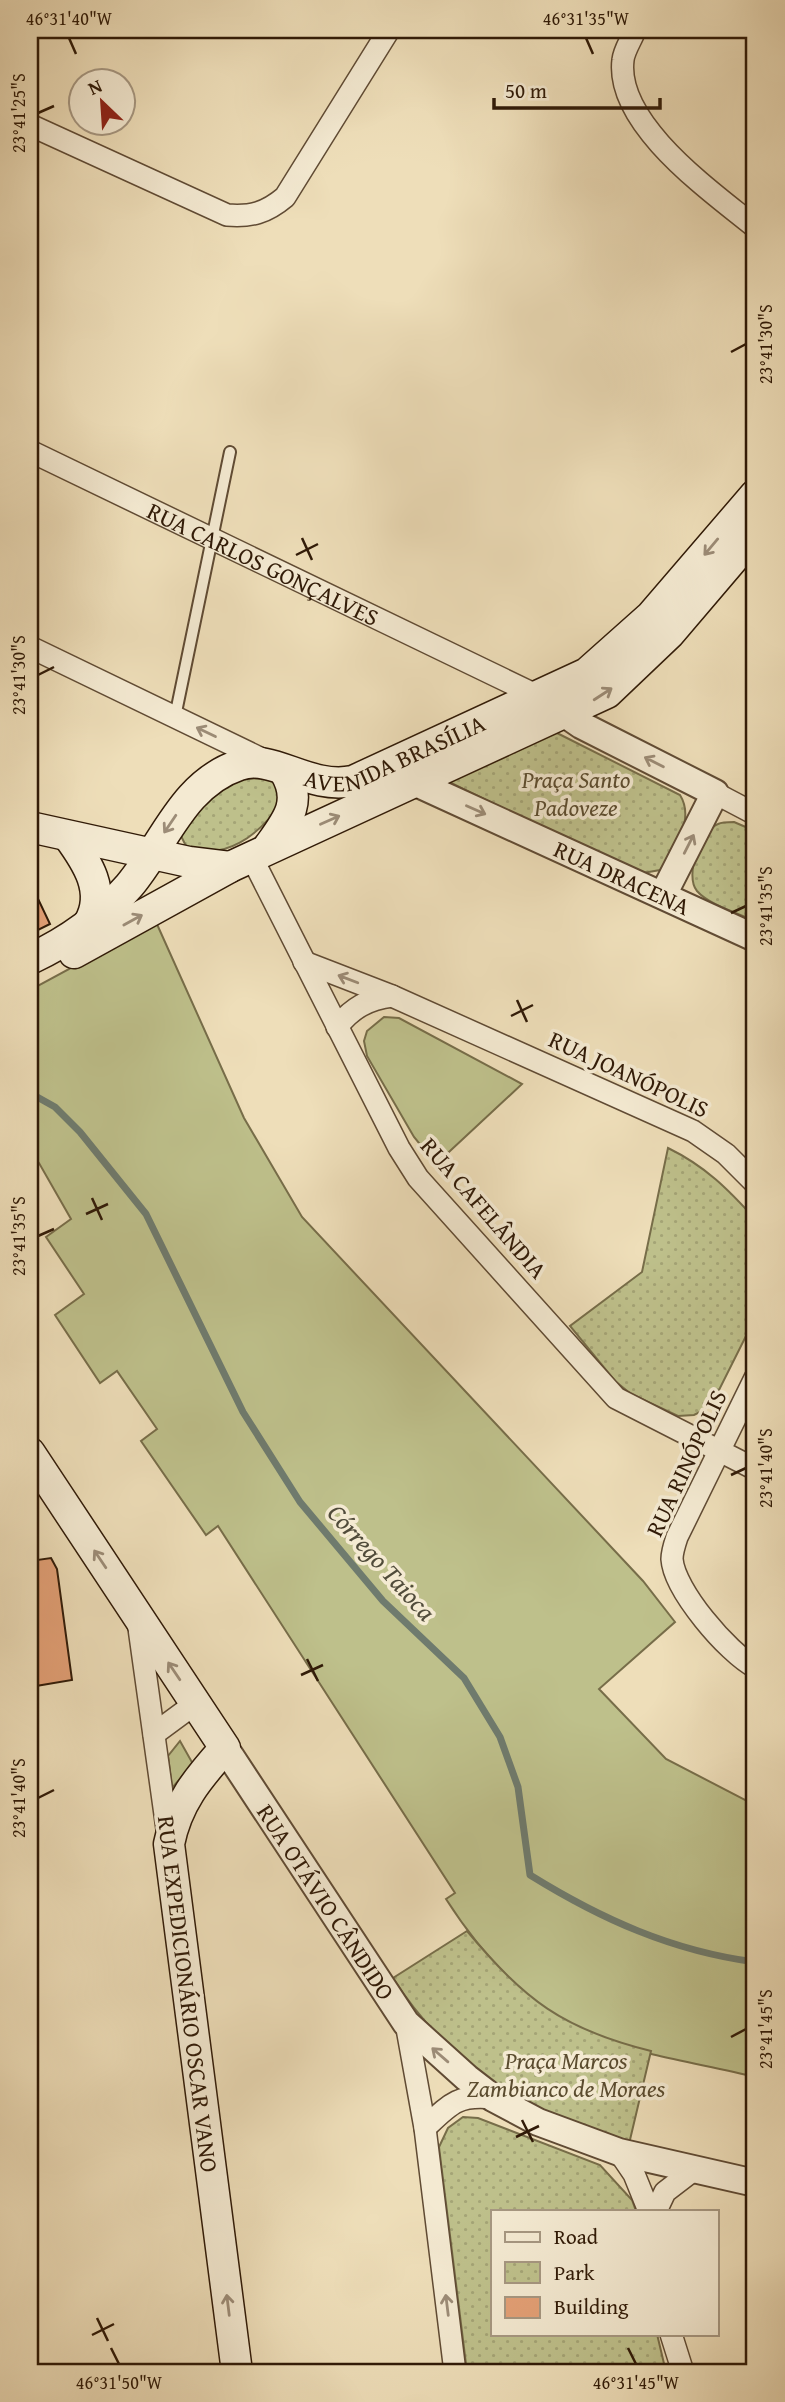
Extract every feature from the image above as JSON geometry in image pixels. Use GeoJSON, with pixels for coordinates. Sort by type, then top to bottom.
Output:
{"type":"FeatureCollection","features":[{"type":"Feature","properties":{"kind":"main road","name":"AVENIDA BRASÍLIA"},"geometry":{"type":"LineString","coordinates":[[30,959],[89,923],[130,884],[196,792],[239,765],[276,767],[319,782],[353,781],[587,673],[651,616],[755,495]]}},
{"type":"Feature","properties":{"kind":"main road","name":"AVENIDA BRASÍLIA"},"geometry":{"type":"LineString","coordinates":[[30,976],[250,857],[607,693],[642,663],[755,533]]}},
{"type":"Feature","properties":{"kind":"main road"},"geometry":{"type":"LineString","coordinates":[[30,827],[205,865],[250,857],[293,809],[293,791],[276,767]]}},
{"type":"Feature","properties":{"kind":"main road"},"geometry":{"type":"LineString","coordinates":[[68,836],[86,863],[96,889],[95,913],[89,923]]}},
{"type":"Feature","properties":{"kind":"main road","name":"RUA OTÁVIO CÂNDIDO"},"geometry":{"type":"LineString","coordinates":[[30,1453],[225,1748]]}},
{"type":"Feature","properties":{"kind":"main road"},"geometry":{"type":"LineString","coordinates":[[169,1844],[173,1822],[183,1800],[225,1748]]}},
{"type":"Feature","properties":{"kind":"main road","name":"RUA EXPEDICIONÁRIO OSCAR VANO"},"geometry":{"type":"LineString","coordinates":[[169,1844],[237,2372]]}},
{"type":"Feature","properties":{"kind":"street"},"geometry":{"type":"LineString","coordinates":[[30,125],[227,215],[244,216],[268,211],[285,197],[389,30]]}},
{"type":"Feature","properties":{"kind":"street"},"geometry":{"type":"LineString","coordinates":[[635,30],[623,60],[630,105],[658,143],[752,217]]}},
{"type":"Feature","properties":{"kind":"street","name":"RUA CARLOS GONÇALVES"},"geometry":{"type":"LineString","coordinates":[[30,450],[540,696],[564,715],[715,793]]}},
{"type":"Feature","properties":{"kind":"street"},"geometry":{"type":"LineString","coordinates":[[30,647],[276,767]]}},
{"type":"Feature","properties":{"kind":"street"},"geometry":{"type":"LineString","coordinates":[[496,675],[503,714]]}},
{"type":"Feature","properties":{"kind":"street","name":"RUA DRACENA"},"geometry":{"type":"LineString","coordinates":[[414,782],[755,938]]}},
{"type":"Feature","properties":{"kind":"street"},"geometry":{"type":"LineString","coordinates":[[663,895],[715,793],[755,814]]}},
{"type":"Feature","properties":{"kind":"street","name":"RUA CAFELÂNDIA"},"geometry":{"type":"LineString","coordinates":[[250,857],[399,1149],[418,1178],[606,1389],[627,1406],[755,1468]]}},
{"type":"Feature","properties":{"kind":"street","name":"RUA JOANÓPOLIS"},"geometry":{"type":"LineString","coordinates":[[304,962],[392,996],[693,1131],[726,1154],[755,1183]]}},
{"type":"Feature","properties":{"kind":"street"},"geometry":{"type":"LineString","coordinates":[[337,1027],[355,1008],[366,1002],[392,996]]}},
{"type":"Feature","properties":{"kind":"street","name":"RUA RINÓPOLIS"},"geometry":{"type":"LineString","coordinates":[[755,1378],[677,1537],[672,1558],[677,1578],[701,1616],[755,1667]]}},
{"type":"Feature","properties":{"kind":"street","name":"RUA EXPEDICIONÁRIO OSCAR VANO"},"geometry":{"type":"LineString","coordinates":[[138,1616],[169,1844]]}},
{"type":"Feature","properties":{"kind":"street"},"geometry":{"type":"LineString","coordinates":[[154,1734],[195,1703]]}},
{"type":"Feature","properties":{"kind":"street","name":"RUA OTÁVIO CÂNDIDO"},"geometry":{"type":"LineString","coordinates":[[225,1748],[406,2023],[493,2098],[538,2122],[619,2152],[755,2183]]}},
{"type":"Feature","properties":{"kind":"street"},"geometry":{"type":"LineString","coordinates":[[406,2023],[425,2128],[455,2372]]}},
{"type":"Feature","properties":{"kind":"street"},"geometry":{"type":"LineString","coordinates":[[425,2128],[454,2101],[469,2095],[493,2098]]}},
{"type":"Feature","properties":{"kind":"street"},"geometry":{"type":"LineString","coordinates":[[619,2152],[634,2174],[649,2210]]}},
{"type":"Feature","properties":{"kind":"street"},"geometry":{"type":"LineString","coordinates":[[656,2210],[665,2192],[695,2169]]}},
{"type":"Feature","properties":{"kind":"street"},"geometry":{"type":"LineString","coordinates":[[672,2336],[683,2372]]}},
{"type":"Feature","properties":{"kind":"lane"},"geometry":{"type":"LineString","coordinates":[[175,717],[230,452]]}},
{"type":"Feature","properties":{"kind":"green space","name":"Praça Santo Padoveze"},"geometry":{"type":"Polygon","coordinates":[[[555,732],[680,795],[684,804],[684,824],[677,844],[660,870],[643,873],[632,871],[447,781],[555,732]]]}},
{"type":"Feature","properties":{"kind":"green space"},"geometry":{"type":"Polygon","coordinates":[[[265,773],[278,786],[280,804],[262,826],[240,843],[227,848],[214,851],[186,846],[180,834],[216,784],[265,773]]]}},
{"type":"Feature","properties":{"kind":"green space"},"geometry":{"type":"Polygon","coordinates":[[[734,822],[755,831],[755,921],[702,896],[693,884],[693,865],[700,844],[718,824],[734,822]]]}},
{"type":"Feature","properties":{"kind":"green space"},"geometry":{"type":"Polygon","coordinates":[[[156,922],[244,1118],[302,1217],[643,1581],[675,1622],[599,1689],[666,1759],[755,1805],[755,2077],[659,2056],[604,2040],[556,2016],[514,1983],[495,1964],[446,1899],[455,1893],[218,1526],[206,1535],[141,1441],[157,1429],[117,1371],[100,1383],[55,1315],[84,1294],[46,1237],[71,1219],[39,1163],[30,1153],[30,990],[156,922]]]}},
{"type":"Feature","properties":{"kind":"green space"},"geometry":{"type":"Polygon","coordinates":[[[384,1017],[399,1018],[522,1084],[436,1164],[414,1137],[367,1056],[364,1041],[367,1031],[384,1017]]]}},
{"type":"Feature","properties":{"kind":"green space"},"geometry":{"type":"Polygon","coordinates":[[[668,1148],[715,1179],[755,1219],[755,1318],[718,1392],[704,1410],[694,1415],[678,1416],[631,1394],[615,1381],[570,1326],[642,1272],[668,1148]]]}},
{"type":"Feature","properties":{"kind":"green space"},"geometry":{"type":"Polygon","coordinates":[[[180,1741],[193,1764],[172,1788],[168,1756],[180,1741]]]}},
{"type":"Feature","properties":{"kind":"green space","name":"Praça Marcos Zambianco de Moraes"},"geometry":{"type":"Polygon","coordinates":[[[467,1931],[508,1976],[547,2009],[593,2033],[651,2051],[629,2144],[558,2119],[494,2084],[439,2036],[415,2009],[393,1978],[467,1931]]]}},
{"type":"Feature","properties":{"kind":"green space"},"geometry":{"type":"Polygon","coordinates":[[[463,2117],[478,2118],[600,2165],[632,2200],[636,2210],[491,2210],[491,2336],[657,2336],[666,2372],[467,2372],[439,2147],[448,2128],[463,2117]]]}},
{"type":"Feature","properties":{"kind":"building"},"geometry":{"type":"Polygon","coordinates":[[[30,882],[50,924],[30,934],[30,882]]]}},
{"type":"Feature","properties":{"kind":"building"},"geometry":{"type":"Polygon","coordinates":[[[51,1558],[57,1569],[72,1680],[30,1687],[30,1561],[51,1558]]]}},
{"type":"Feature","properties":{"kind":"waterway","name":"Córrego Taioca"},"geometry":{"type":"LineString","coordinates":[[30,1093],[55,1107],[80,1132],[146,1214],[243,1412],[300,1502],[383,1601],[464,1678],[500,1737],[518,1787],[530,1875],[583,1906],[638,1931],[695,1950],[755,1962]]}}]}
